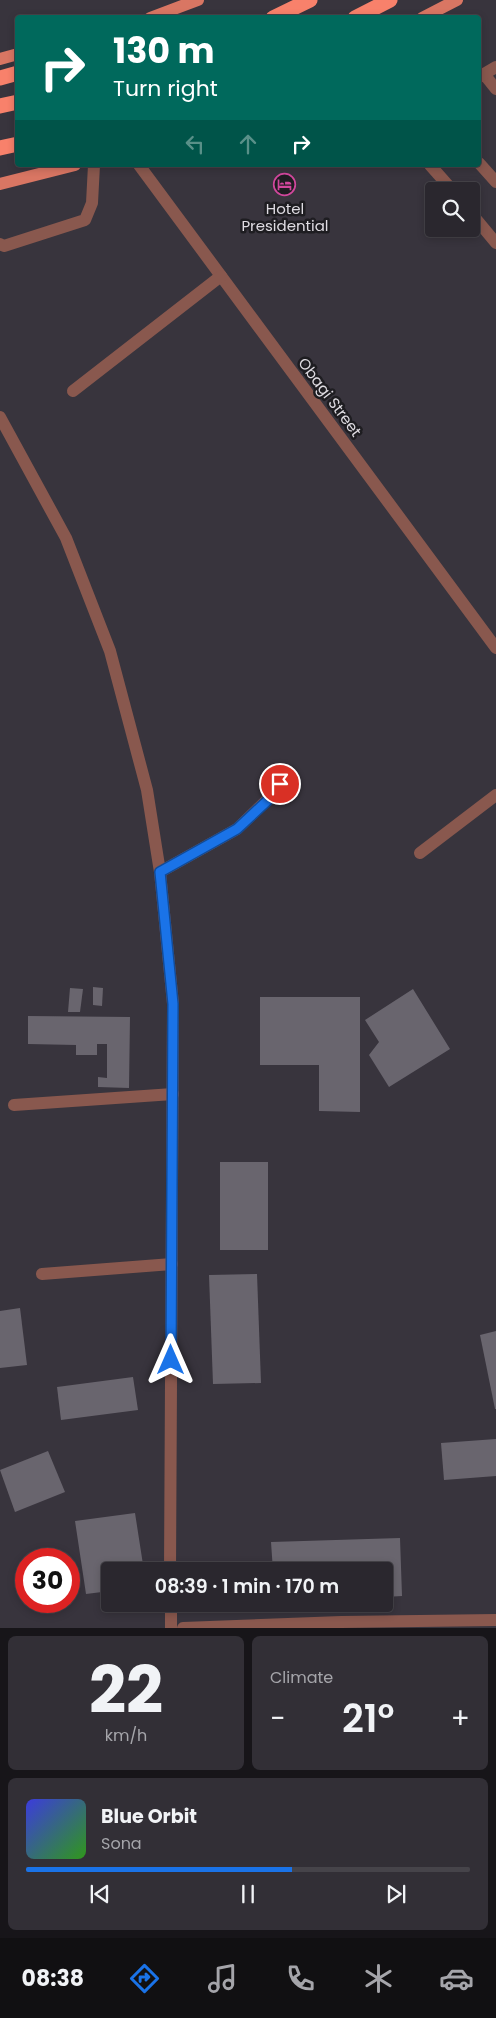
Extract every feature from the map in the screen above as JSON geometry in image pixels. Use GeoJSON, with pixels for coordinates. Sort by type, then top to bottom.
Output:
{"type":"FeatureCollection","features":[{"type":"Feature","properties":{"kind":"highway"},"geometry":{"type":"LineString","coordinates":[[279,15],[310,0]]}},
{"type":"Feature","properties":{"kind":"highway"},"geometry":{"type":"LineString","coordinates":[[361,15],[390,0]]}},
{"type":"Feature","properties":{"kind":"highway"},"geometry":{"type":"LineString","coordinates":[[381,15],[403,0]]}},
{"type":"Feature","properties":{"kind":"highway"},"geometry":{"type":"LineString","coordinates":[[272,15],[290,10]]}},
{"type":"Feature","properties":{"kind":"highway"},"geometry":{"type":"LineString","coordinates":[[0,78],[15,74]]}},
{"type":"Feature","properties":{"kind":"highway"},"geometry":{"type":"LineString","coordinates":[[0,106],[15,103]]}},
{"type":"Feature","properties":{"kind":"highway"},"geometry":{"type":"LineString","coordinates":[[0,148],[15,145]]}},
{"type":"Feature","properties":{"kind":"main road"},"geometry":{"type":"LineString","coordinates":[[158,15],[198,0]]}},
{"type":"Feature","properties":{"kind":"main road"},"geometry":{"type":"LineString","coordinates":[[428,15],[457,0]]}},
{"type":"Feature","properties":{"kind":"main road"},"geometry":{"type":"LineString","coordinates":[[0,59],[15,55]]}},
{"type":"Feature","properties":{"kind":"main road"},"geometry":{"type":"LineString","coordinates":[[0,184],[67,167]]}},
{"type":"Feature","properties":{"kind":"street"},"geometry":{"type":"LineString","coordinates":[[496,67],[481,76],[496,89]]}},
{"type":"Feature","properties":{"kind":"street"},"geometry":{"type":"LineString","coordinates":[[481,165],[496,182]]}},
{"type":"Feature","properties":{"kind":"street"},"geometry":{"type":"LineString","coordinates":[[0,244],[4,246],[85,220],[92,203],[94,167]]}},
{"type":"Feature","properties":{"kind":"street","name":"Obagi Street"},"geometry":{"type":"LineString","coordinates":[[140,167],[496,648]]}},
{"type":"Feature","properties":{"kind":"street"},"geometry":{"type":"LineString","coordinates":[[432,167],[445,182]]}},
{"type":"Feature","properties":{"kind":"street"},"geometry":{"type":"LineString","coordinates":[[480,223],[496,242]]}},
{"type":"Feature","properties":{"kind":"street"},"geometry":{"type":"LineString","coordinates":[[73,391],[221,276]]}},
{"type":"Feature","properties":{"kind":"street"},"geometry":{"type":"LineString","coordinates":[[0,417],[66,538],[110,650],[147,790],[160,872],[173,1004],[170,1562]]}},
{"type":"Feature","properties":{"kind":"street"},"geometry":{"type":"LineString","coordinates":[[160,872],[237,829],[268,800],[280,784]]}},
{"type":"Feature","properties":{"kind":"street"},"geometry":{"type":"LineString","coordinates":[[420,853],[496,795]]}},
{"type":"Feature","properties":{"kind":"street"},"geometry":{"type":"LineString","coordinates":[[14,1105],[173,1094]]}},
{"type":"Feature","properties":{"kind":"street"},"geometry":{"type":"LineString","coordinates":[[42,1274],[172,1264]]}},
{"type":"Feature","properties":{"kind":"street"},"geometry":{"type":"LineString","coordinates":[[171,1612],[171,1628]]}},
{"type":"Feature","properties":{"kind":"street"},"geometry":{"type":"LineString","coordinates":[[183,1628],[341,1622],[496,1620]]}},
{"type":"Feature","properties":{"kind":"building"},"geometry":{"type":"Polygon","coordinates":[[[93,987],[103,988],[102,1006],[93,1005],[93,987]]]}},
{"type":"Feature","properties":{"kind":"building"},"geometry":{"type":"Polygon","coordinates":[[[70,988],[83,989],[80,1012],[68,1012],[70,988]]]}},
{"type":"Feature","properties":{"kind":"building"},"geometry":{"type":"Polygon","coordinates":[[[413,989],[450,1049],[389,1087],[369,1055],[379,1042],[365,1020],[413,989]]]}},
{"type":"Feature","properties":{"kind":"building"},"geometry":{"type":"Polygon","coordinates":[[[260,997],[360,997],[360,1112],[319,1111],[319,1065],[260,1065],[260,997]]]}},
{"type":"Feature","properties":{"kind":"building"},"geometry":{"type":"Polygon","coordinates":[[[28,1016],[130,1017],[129,1088],[98,1087],[98,1077],[107,1078],[107,1044],[97,1044],[97,1055],[76,1055],[76,1045],[28,1044],[28,1016]]]}},
{"type":"Feature","properties":{"kind":"building"},"geometry":{"type":"Polygon","coordinates":[[[220,1162],[268,1162],[268,1250],[220,1250],[220,1162]]]}},
{"type":"Feature","properties":{"kind":"building"},"geometry":{"type":"Polygon","coordinates":[[[257,1274],[261,1383],[213,1384],[209,1275],[257,1274]]]}},
{"type":"Feature","properties":{"kind":"building"},"geometry":{"type":"Polygon","coordinates":[[[20,1308],[27,1365],[0,1368],[0,1311],[20,1308]]]}},
{"type":"Feature","properties":{"kind":"building"},"geometry":{"type":"Polygon","coordinates":[[[496,1331],[496,1409],[495,1409],[480,1335],[496,1331]]]}},
{"type":"Feature","properties":{"kind":"building"},"geometry":{"type":"Polygon","coordinates":[[[133,1377],[138,1410],[61,1420],[57,1387],[133,1377]]]}},
{"type":"Feature","properties":{"kind":"building"},"geometry":{"type":"Polygon","coordinates":[[[496,1439],[496,1476],[444,1480],[441,1443],[496,1439]]]}},
{"type":"Feature","properties":{"kind":"building"},"geometry":{"type":"Polygon","coordinates":[[[48,1451],[65,1492],[15,1512],[0,1470],[48,1451]]]}},
{"type":"Feature","properties":{"kind":"building"},"geometry":{"type":"Polygon","coordinates":[[[135,1513],[143,1562],[101,1562],[101,1592],[86,1594],[75,1521],[135,1513]]]}},
{"type":"Feature","properties":{"kind":"building"},"geometry":{"type":"Polygon","coordinates":[[[400,1538],[402,1596],[393,1597],[393,1562],[272,1562],[271,1542],[400,1538]]]}},
{"type":"Feature","properties":{"kind":"place","name":"Hotel Presidential"},"geometry":{"type":"Point","coordinates":[285,185]}},
{"type":"Feature","properties":{"kind":"route"},"geometry":{"type":"LineString","coordinates":[[171,1360],[173,1004],[160,872],[237,829],[268,800],[280,784]]}}]}
